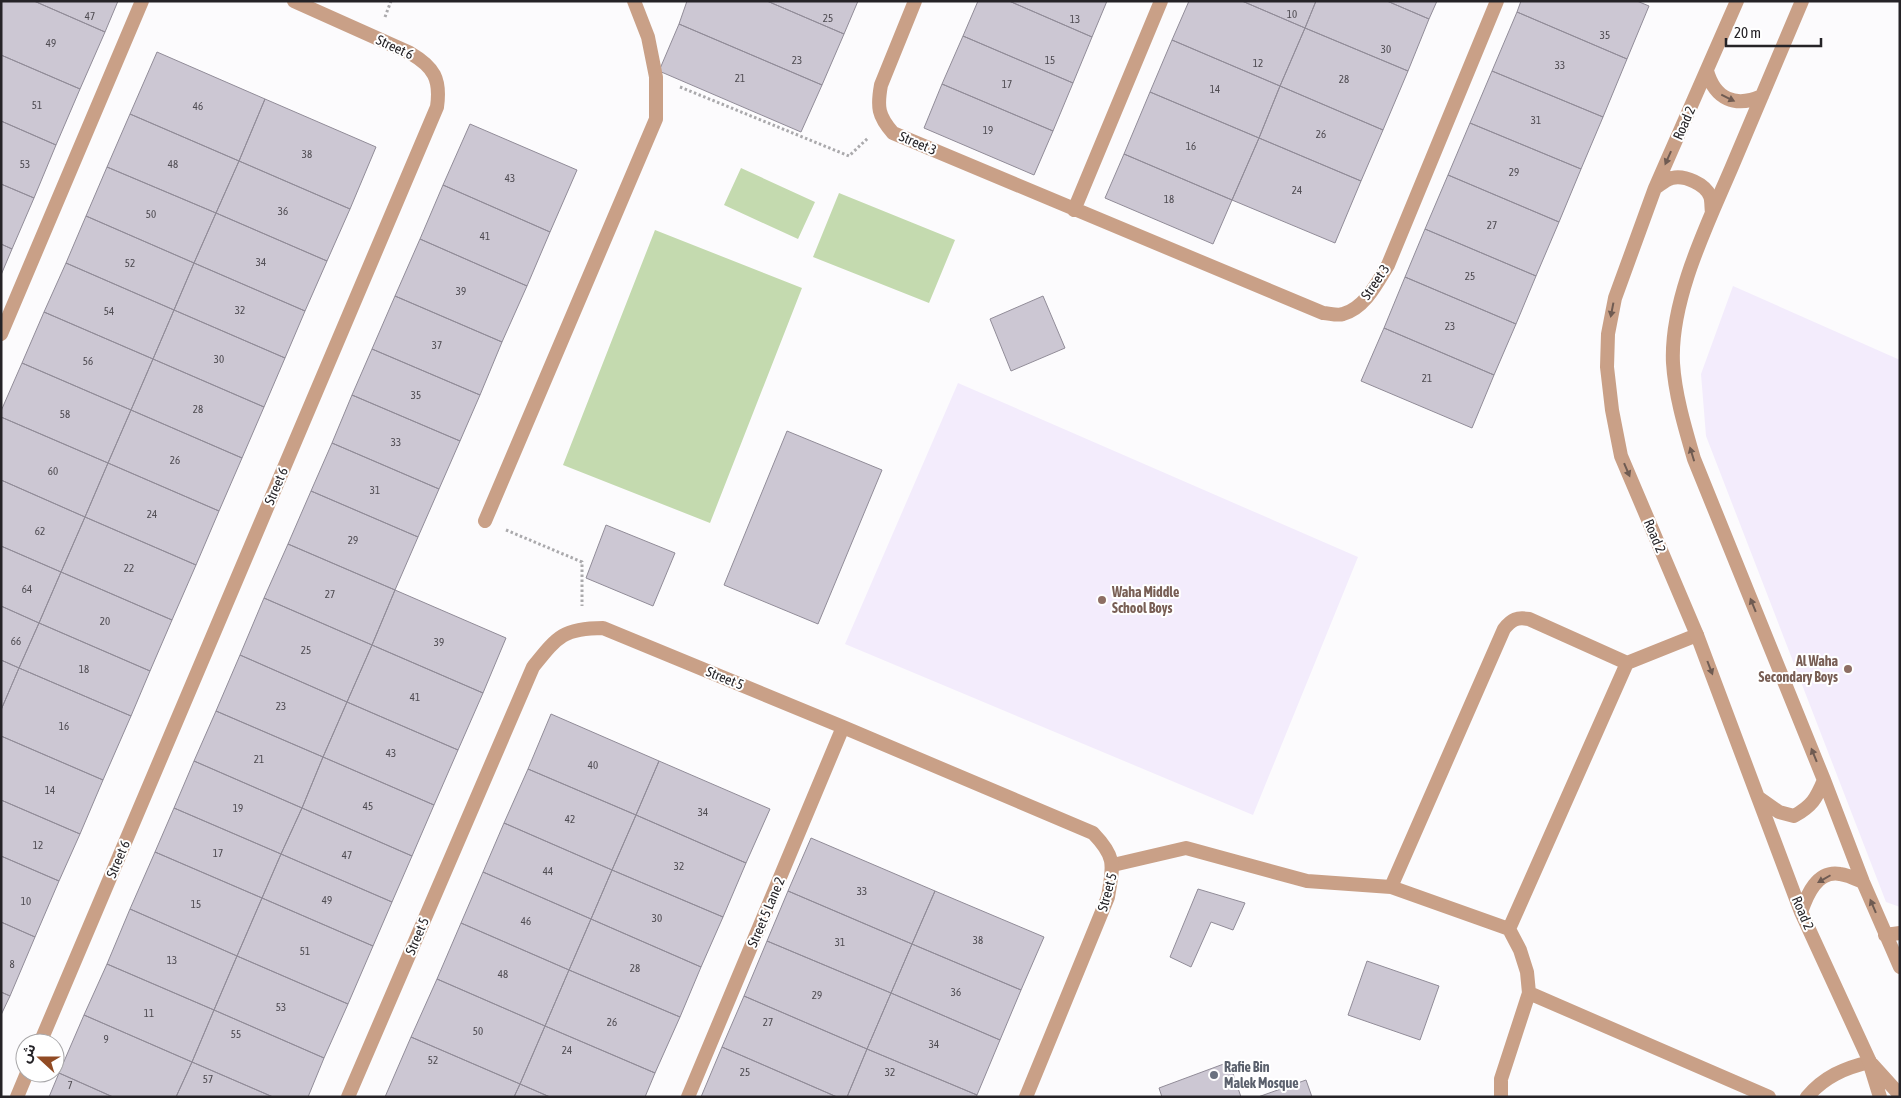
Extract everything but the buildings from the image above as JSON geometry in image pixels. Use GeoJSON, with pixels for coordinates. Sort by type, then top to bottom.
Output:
{"type":"FeatureCollection","features":[{"type":"Feature","properties":{"kind":"street"},"geometry":{"type":"LineString","coordinates":[[1,334],[142,1]]}},
{"type":"Feature","properties":{"kind":"street","name":"Street 6"},"geometry":{"type":"LineString","coordinates":[[44,1033],[437,107],[440,89],[435,76],[423,61],[410,52],[294,1]]}},
{"type":"Feature","properties":{"kind":"street"},"geometry":{"type":"LineString","coordinates":[[485,521],[656,119],[656,78],[648,37],[634,1]]}},
{"type":"Feature","properties":{"kind":"street","name":"Street 3"},"geometry":{"type":"LineString","coordinates":[[915,1],[880,85],[878,99],[880,112],[884,122],[893,133],[1074,210],[1323,312],[1341,315],[1358,307],[1373,289],[1388,265],[1497,1]]}},
{"type":"Feature","properties":{"kind":"street"},"geometry":{"type":"LineString","coordinates":[[1074,210],[1161,1]]}},
{"type":"Feature","properties":{"kind":"street","name":"Road 2"},"geometry":{"type":"LineString","coordinates":[[1737,1],[1655,188],[1615,298],[1608,334],[1607,367],[1612,410],[1621,456],[1697,635],[1801,912],[1870,1062],[1880,1097]]}},
{"type":"Feature","properties":{"kind":"street"},"geometry":{"type":"LineString","coordinates":[[1802,1],[1712,213],[1689,274],[1676,318],[1673,362],[1680,412],[1694,459],[1824,780],[1863,882],[1900,967]]}},
{"type":"Feature","properties":{"kind":"street"},"geometry":{"type":"LineString","coordinates":[[1707,71],[1711,83],[1718,93],[1728,99],[1739,103],[1762,96]]}},
{"type":"Feature","properties":{"kind":"street"},"geometry":{"type":"LineString","coordinates":[[1655,188],[1672,178],[1684,178],[1693,181],[1701,186],[1710,196],[1712,213]]}},
{"type":"Feature","properties":{"kind":"street"},"geometry":{"type":"LineString","coordinates":[[1391,887],[1504,628],[1510,621],[1519,617],[1529,619],[1627,664]]}},
{"type":"Feature","properties":{"kind":"street","name":"Street 5"},"geometry":{"type":"LineString","coordinates":[[348,1097],[533,667],[553,642],[567,633],[582,628],[603,628],[843,726],[1094,834],[1106,847],[1113,865],[1108,897],[1026,1097]]}},
{"type":"Feature","properties":{"kind":"street"},"geometry":{"type":"LineString","coordinates":[[1508,929],[1627,664],[1697,635]]}},
{"type":"Feature","properties":{"kind":"street","name":"Street 5 Lane 2"},"geometry":{"type":"LineString","coordinates":[[688,1097],[843,726]]}},
{"type":"Feature","properties":{"kind":"street"},"geometry":{"type":"LineString","coordinates":[[1759,798],[1779,812],[1794,816],[1809,808],[1824,780]]}},
{"type":"Feature","properties":{"kind":"street"},"geometry":{"type":"LineString","coordinates":[[1113,865],[1186,848],[1308,880],[1391,887],[1508,929],[1520,950],[1527,972],[1530,994],[1501,1079],[1501,1097]]}},
{"type":"Feature","properties":{"kind":"street"},"geometry":{"type":"LineString","coordinates":[[1801,912],[1809,891],[1822,878],[1833,874],[1840,874],[1863,882]]}},
{"type":"Feature","properties":{"kind":"street"},"geometry":{"type":"LineString","coordinates":[[1885,935],[1900,933]]}},
{"type":"Feature","properties":{"kind":"street"},"geometry":{"type":"LineString","coordinates":[[1530,994],[1769,1097]]}},
{"type":"Feature","properties":{"kind":"street"},"geometry":{"type":"LineString","coordinates":[[1807,1097],[1822,1081],[1837,1072],[1870,1062]]}},
{"type":"Feature","properties":{"kind":"street","name":"Road 2"},"geometry":{"type":"LineString","coordinates":[[1870,1062],[1900,1095]]}},
{"type":"Feature","properties":{"kind":"street"},"geometry":{"type":"LineString","coordinates":[[17,1097],[23,1083]]}},
{"type":"Feature","properties":{"kind":"path"},"geometry":{"type":"LineString","coordinates":[[656,78],[849,156],[884,122]]}},
{"type":"Feature","properties":{"kind":"path"},"geometry":{"type":"LineString","coordinates":[[485,521],[582,562],[582,628]]}},
{"type":"Feature","properties":{"kind":"shaded area","name":"Al Waha Secondary Boys"},"geometry":{"type":"Polygon","coordinates":[[[1733,286],[1900,360],[1900,907],[1886,902],[1706,436],[1701,374],[1733,286]]]}},
{"type":"Feature","properties":{"kind":"shaded area","name":"Waha Middle School Boys"},"geometry":{"type":"Polygon","coordinates":[[[958,383],[1358,557],[1253,815],[845,644],[958,383]]]}},
{"type":"Feature","properties":{"kind":"green space"},"geometry":{"type":"Polygon","coordinates":[[[741,168],[815,202],[798,239],[724,205],[741,168]]]}},
{"type":"Feature","properties":{"kind":"green space"},"geometry":{"type":"Polygon","coordinates":[[[839,193],[955,240],[929,303],[813,257],[839,193]]]}},
{"type":"Feature","properties":{"kind":"green space"},"geometry":{"type":"Polygon","coordinates":[[[655,230],[802,288],[710,523],[563,465],[655,230]]]}},
{"type":"Feature","properties":{"kind":"place","name":"Waha Middle School Boys"},"geometry":{"type":"Point","coordinates":[1102,600]}},
{"type":"Feature","properties":{"kind":"place","name":"Al Waha Secondary Boys"},"geometry":{"type":"Point","coordinates":[1848,669]}},
{"type":"Feature","properties":{"kind":"place","name":"Rafie Bin Malek Mosque"},"geometry":{"type":"Point","coordinates":[1214,1075]}}]}
